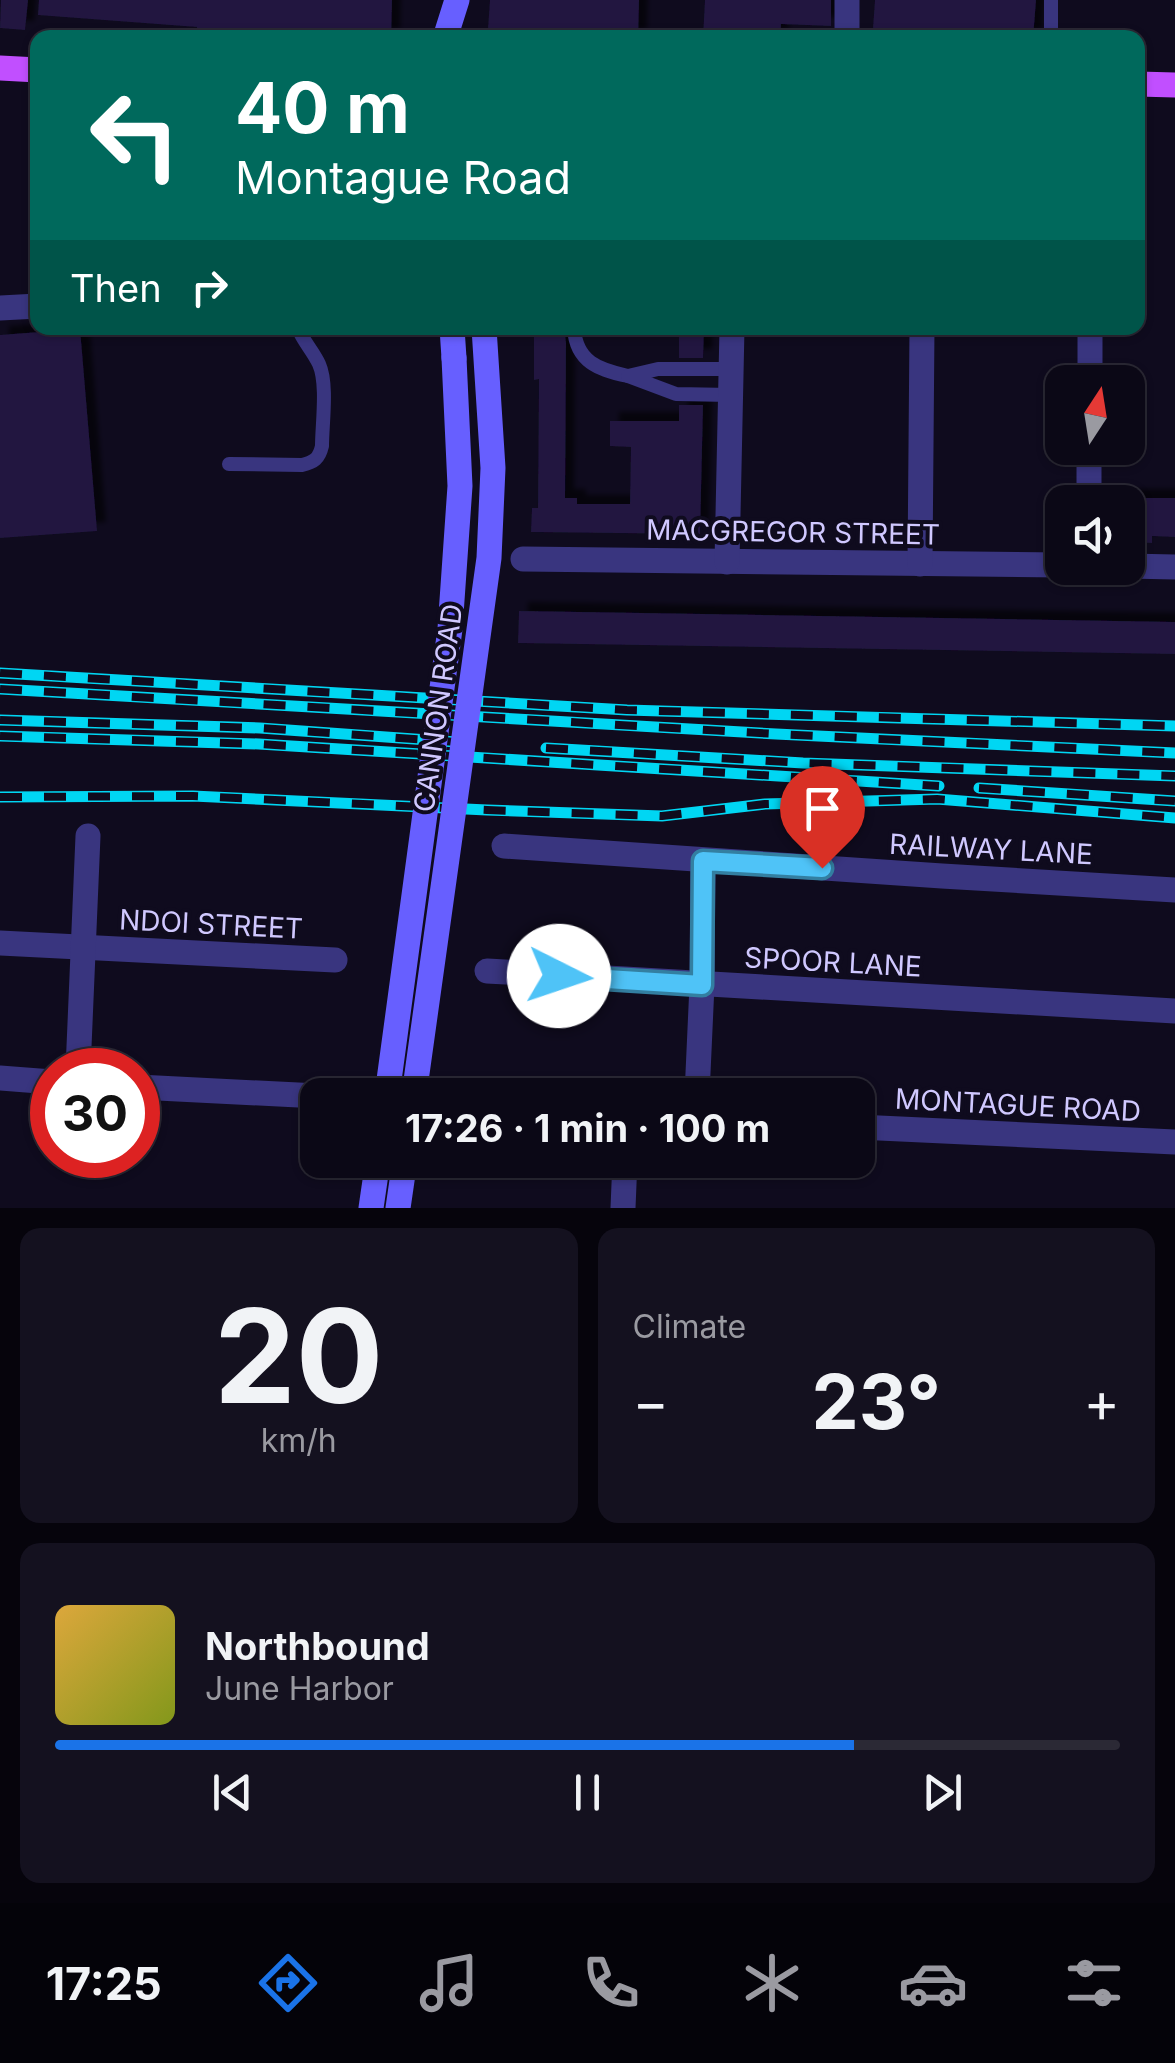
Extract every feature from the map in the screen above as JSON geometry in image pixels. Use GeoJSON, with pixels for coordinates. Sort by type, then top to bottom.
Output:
{"type":"FeatureCollection","features":[{"type":"Feature","properties":{"kind":"main road"},"geometry":{"type":"LineString","coordinates":[[448,30],[457,0]]}},
{"type":"Feature","properties":{"kind":"main road"},"geometry":{"type":"LineString","coordinates":[[457,0],[463,30]]}},
{"type":"Feature","properties":{"kind":"main road"},"geometry":{"type":"LineString","coordinates":[[0,68],[30,70]]}},
{"type":"Feature","properties":{"kind":"main road"},"geometry":{"type":"LineString","coordinates":[[1145,84],[1175,84]]}},
{"type":"Feature","properties":{"kind":"main road","name":"CANNON ROAD"},"geometry":{"type":"LineString","coordinates":[[388,1078],[450,629],[460,486],[452,335]]}},
{"type":"Feature","properties":{"kind":"main road","name":"CANNON ROAD"},"geometry":{"type":"LineString","coordinates":[[416,1078],[489,558],[493,468],[484,335]]}},
{"type":"Feature","properties":{"kind":"main road"},"geometry":{"type":"LineString","coordinates":[[372,1205],[376,1178]]}},
{"type":"Feature","properties":{"kind":"main road"},"geometry":{"type":"LineString","coordinates":[[398,1208],[402,1178]]}},
{"type":"Feature","properties":{"kind":"street"},"geometry":{"type":"LineString","coordinates":[[847,0],[847,30]]}},
{"type":"Feature","properties":{"kind":"street"},"geometry":{"type":"LineString","coordinates":[[0,308],[30,306]]}},
{"type":"Feature","properties":{"kind":"street"},"geometry":{"type":"LineString","coordinates":[[727,562],[732,335]]}},
{"type":"Feature","properties":{"kind":"street"},"geometry":{"type":"LineString","coordinates":[[920,564],[922,335]]}},
{"type":"Feature","properties":{"kind":"street"},"geometry":{"type":"LineString","coordinates":[[1090,335],[1090,365]]}},
{"type":"Feature","properties":{"kind":"street","name":"MACGREGOR STREET"},"geometry":{"type":"LineString","coordinates":[[523,559],[1045,565]]}},
{"type":"Feature","properties":{"kind":"street"},"geometry":{"type":"LineString","coordinates":[[1145,566],[1175,567]]}},
{"type":"Feature","properties":{"kind":"street","name":"NDOI STREET"},"geometry":{"type":"LineString","coordinates":[[79,1048],[88,836]]}},
{"type":"Feature","properties":{"kind":"street","name":"RAILWAY LANE"},"geometry":{"type":"LineString","coordinates":[[504,846],[1175,890]]}},
{"type":"Feature","properties":{"kind":"street"},"geometry":{"type":"LineString","coordinates":[[698,1078],[703,861]]}},
{"type":"Feature","properties":{"kind":"street","name":"NDOI STREET"},"geometry":{"type":"LineString","coordinates":[[0,942],[335,960]]}},
{"type":"Feature","properties":{"kind":"street","name":"SPOOR LANE"},"geometry":{"type":"LineString","coordinates":[[487,971],[1175,1011]]}},
{"type":"Feature","properties":{"kind":"street"},"geometry":{"type":"LineString","coordinates":[[0,1078],[30,1080]]}},
{"type":"Feature","properties":{"kind":"street"},"geometry":{"type":"LineString","coordinates":[[160,1088],[300,1095]]}},
{"type":"Feature","properties":{"kind":"street","name":"MONTAGUE ROAD"},"geometry":{"type":"LineString","coordinates":[[875,1128],[1175,1142]]}},
{"type":"Feature","properties":{"kind":"street"},"geometry":{"type":"LineString","coordinates":[[623,1208],[625,1178]]}},
{"type":"Feature","properties":{"kind":"lane"},"geometry":{"type":"LineString","coordinates":[[1051,0],[1051,30]]}},
{"type":"Feature","properties":{"kind":"lane"},"geometry":{"type":"LineString","coordinates":[[229,464],[302,465],[320,456],[323,377],[300,335]]}},
{"type":"Feature","properties":{"kind":"lane"},"geometry":{"type":"LineString","coordinates":[[574,335],[586,358],[602,370],[676,394],[731,382]]}},
{"type":"Feature","properties":{"kind":"lane"},"geometry":{"type":"LineString","coordinates":[[628,376],[658,369],[731,382]]}},
{"type":"Feature","properties":{"kind":"building"},"geometry":{"type":"Polygon","coordinates":[[[1,0],[28,0],[25,30],[0,28],[1,0]]]}},
{"type":"Feature","properties":{"kind":"building"},"geometry":{"type":"Polygon","coordinates":[[[39,0],[392,0],[391,30],[197,30],[38,15],[39,0]]]}},
{"type":"Feature","properties":{"kind":"building"},"geometry":{"type":"Polygon","coordinates":[[[490,0],[639,0],[638,30],[488,29],[490,0]]]}},
{"type":"Feature","properties":{"kind":"building"},"geometry":{"type":"Polygon","coordinates":[[[705,0],[831,0],[831,26],[781,24],[781,30],[703,30],[705,0]]]}},
{"type":"Feature","properties":{"kind":"building"},"geometry":{"type":"Polygon","coordinates":[[[875,0],[1036,0],[1034,30],[873,28],[875,0]]]}},
{"type":"Feature","properties":{"kind":"building"},"geometry":{"type":"Polygon","coordinates":[[[0,335],[81,335],[97,531],[0,538],[0,335]]]}},
{"type":"Feature","properties":{"kind":"building"},"geometry":{"type":"Polygon","coordinates":[[[534,335],[565,335],[565,498],[577,498],[577,504],[630,504],[631,447],[610,446],[610,421],[679,421],[679,405],[703,405],[700,534],[531,532],[532,508],[538,508],[539,379],[534,380],[534,335]]]}},
{"type":"Feature","properties":{"kind":"building"},"geometry":{"type":"Polygon","coordinates":[[[679,335],[704,335],[703,358],[679,358],[679,335]]]}},
{"type":"Feature","properties":{"kind":"building"},"geometry":{"type":"Polygon","coordinates":[[[1145,498],[1175,498],[1175,537],[1152,536],[1152,543],[1145,543],[1145,498]]]}},
{"type":"Feature","properties":{"kind":"building"},"geometry":{"type":"Polygon","coordinates":[[[519,611],[1175,622],[1175,654],[518,643],[519,611]]]}},
{"type":"Feature","properties":{"kind":"railway"},"geometry":{"type":"LineString","coordinates":[[0,673],[627,710],[1175,726]]}},
{"type":"Feature","properties":{"kind":"railway"},"geometry":{"type":"LineString","coordinates":[[0,689],[1175,753]]}},
{"type":"Feature","properties":{"kind":"railway"},"geometry":{"type":"LineString","coordinates":[[0,720],[260,728],[456,742]]}},
{"type":"Feature","properties":{"kind":"railway"},"geometry":{"type":"LineString","coordinates":[[0,736],[259,744],[939,786]]}},
{"type":"Feature","properties":{"kind":"railway"},"geometry":{"type":"LineString","coordinates":[[546,748],[803,763],[1175,776]]}},
{"type":"Feature","properties":{"kind":"railway"},"geometry":{"type":"LineString","coordinates":[[979,788],[1175,801]]}},
{"type":"Feature","properties":{"kind":"railway"},"geometry":{"type":"LineString","coordinates":[[0,797],[193,796],[662,816],[765,804],[937,799],[1175,818]]}},
{"type":"Feature","properties":{"kind":"route"},"geometry":{"type":"LineString","coordinates":[[559,976],[702,985],[703,861],[822,868]]}}]}
